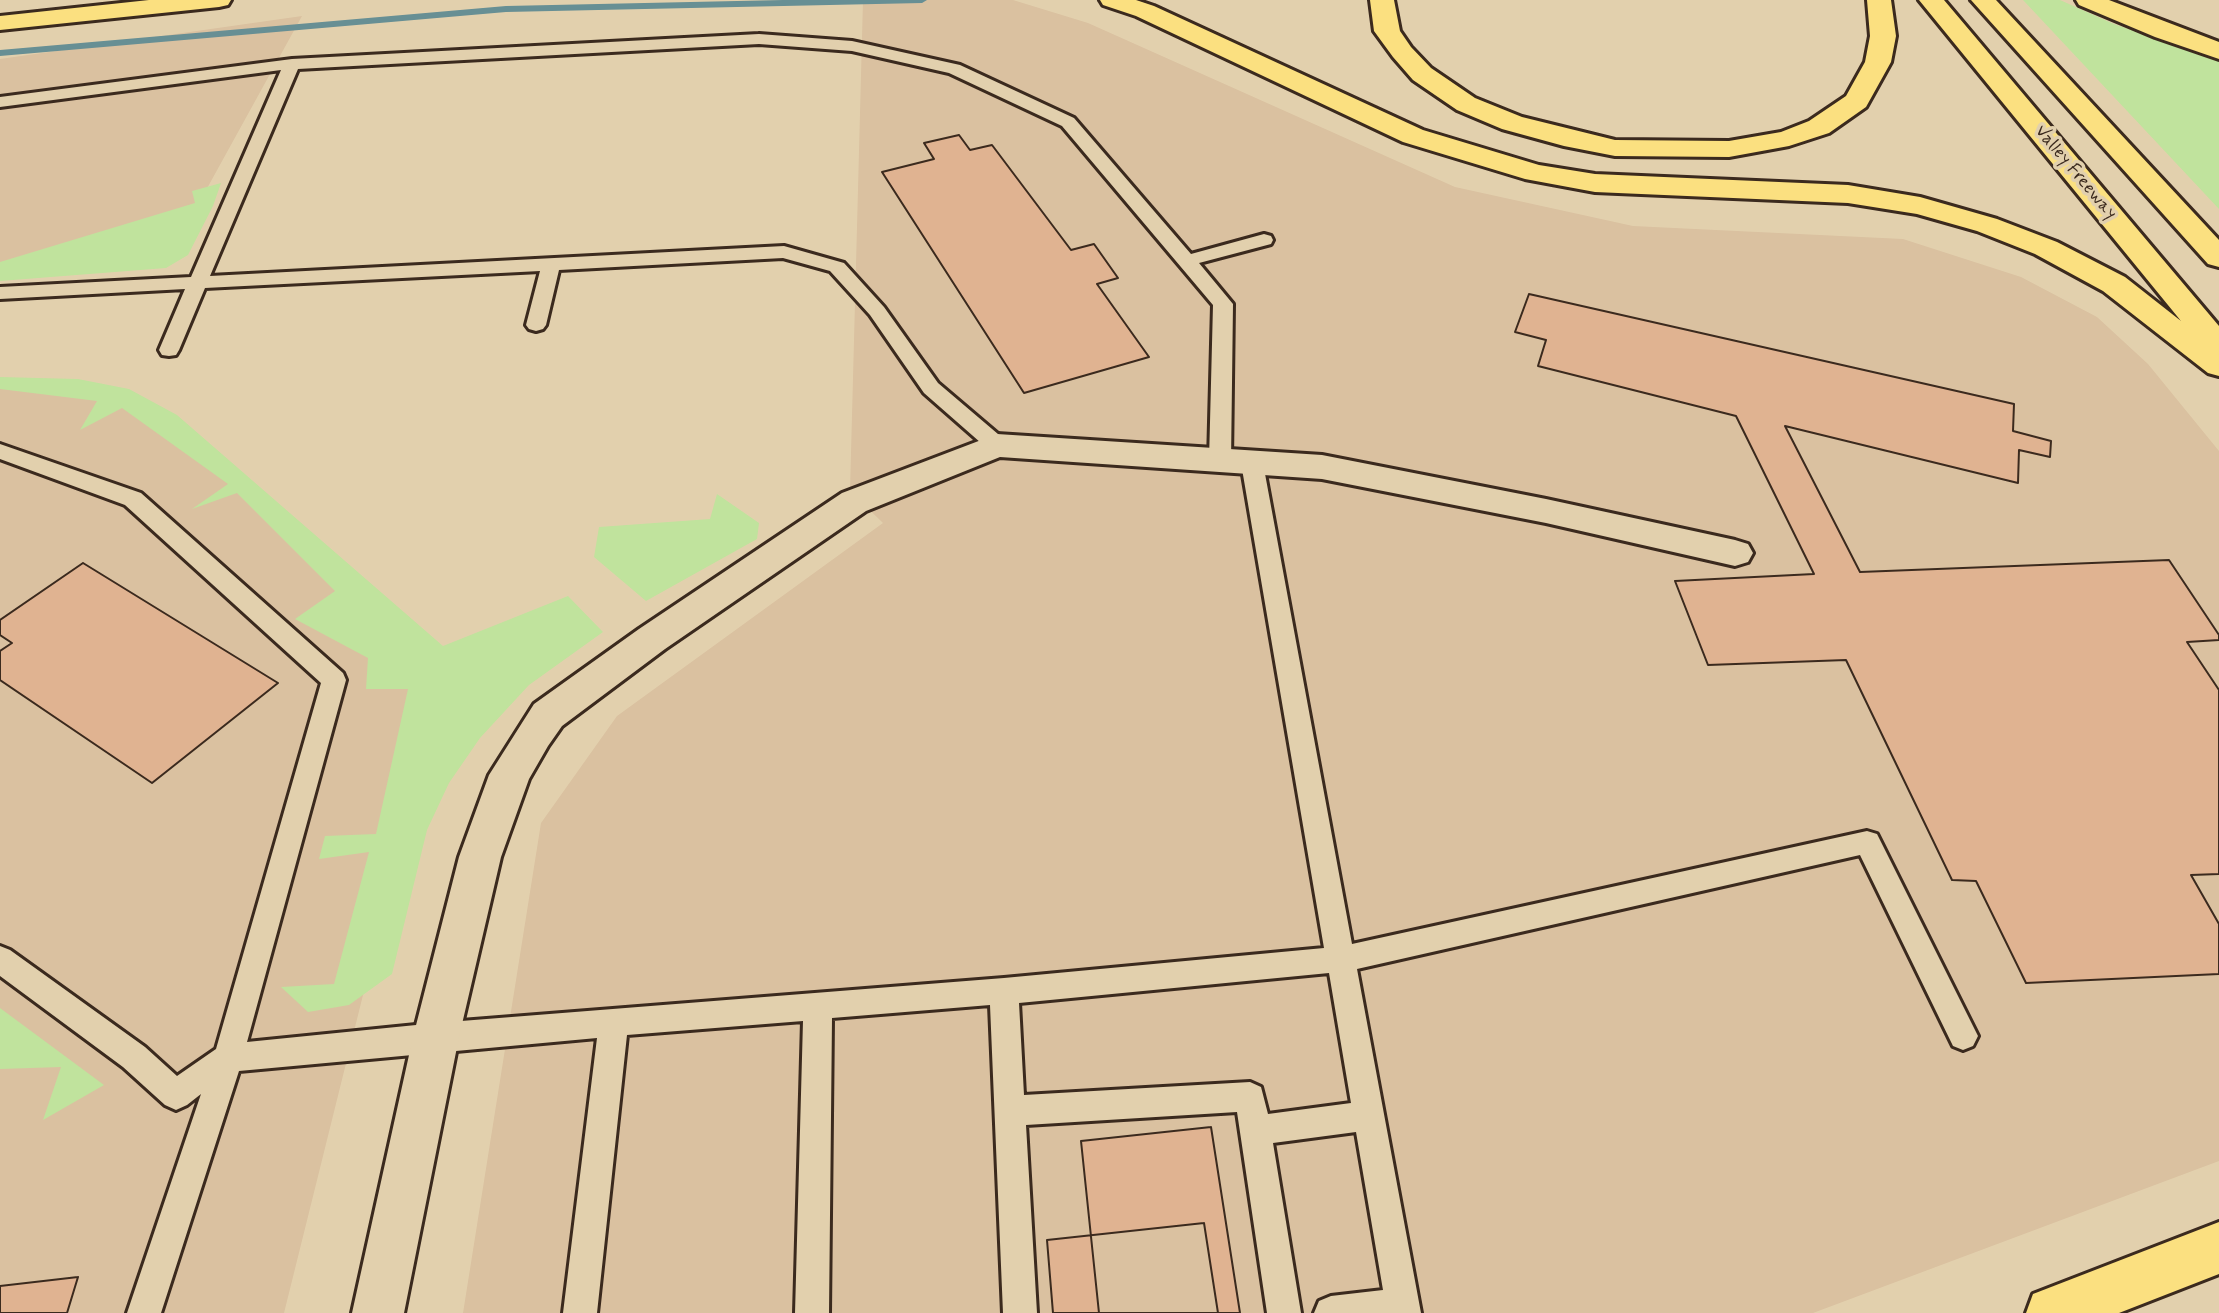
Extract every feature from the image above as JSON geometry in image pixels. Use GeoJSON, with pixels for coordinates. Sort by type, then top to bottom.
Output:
{"type":"FeatureCollection","features":[{"type":"Feature","properties":{"kind":"main road"},"geometry":{"type":"LineString","coordinates":[[0,23],[219,0]]}},
{"type":"Feature","properties":{"kind":"main road"},"geometry":{"type":"LineString","coordinates":[[1112,0],[1145,11],[1413,136],[1535,173],[1607,184],[1848,194],[1920,206],[1987,226],[2046,248],[2114,284],[2219,366]]}},
{"type":"Feature","properties":{"kind":"main road"},"geometry":{"type":"LineString","coordinates":[[1382,0],[1387,31],[1402,52],[1422,74],[1466,104],[1564,138],[1615,148],[1670,150],[1729,149],[1758,145],[1819,127],[1842,114],[1857,101],[1878,62],[1883,36],[1879,0]]}},
{"type":"Feature","properties":{"kind":"main road","name":"Valley Freeway"},"geometry":{"type":"LineString","coordinates":[[1931,0],[2219,346]]}},
{"type":"Feature","properties":{"kind":"main road"},"geometry":{"type":"LineString","coordinates":[[1983,0],[2219,258]]}},
{"type":"Feature","properties":{"kind":"main road"},"geometry":{"type":"LineString","coordinates":[[2088,0],[2164,32],[2219,51]]}},
{"type":"Feature","properties":{"kind":"main road"},"geometry":{"type":"LineString","coordinates":[[173,5],[237,1]]}},
{"type":"Feature","properties":{"kind":"main road"},"geometry":{"type":"LineString","coordinates":[[2052,1313],[2219,1248]]}},
{"type":"Feature","properties":{"kind":"street"},"geometry":{"type":"LineString","coordinates":[[378,1313],[436,1037],[480,857],[510,775],[548,715],[652,639],[854,502],[997,445],[1322,467],[1443,490],[1735,554]]}},
{"type":"Feature","properties":{"kind":"lane"},"geometry":{"type":"LineString","coordinates":[[0,102],[292,64],[759,39],[852,46],[954,69],[1068,122],[1223,304],[1236,462],[1343,958],[1402,1309],[1331,1313]]}},
{"type":"Feature","properties":{"kind":"lane"},"geometry":{"type":"LineString","coordinates":[[169,350],[201,282],[292,64]]}},
{"type":"Feature","properties":{"kind":"lane"},"geometry":{"type":"LineString","coordinates":[[1186,261],[1264,240]]}},
{"type":"Feature","properties":{"kind":"lane"},"geometry":{"type":"LineString","coordinates":[[0,293],[784,252],[838,267],[877,311],[931,388],[997,445]]}},
{"type":"Feature","properties":{"kind":"lane"},"geometry":{"type":"LineString","coordinates":[[536,325],[551,264]]}},
{"type":"Feature","properties":{"kind":"lane"},"geometry":{"type":"LineString","coordinates":[[0,451],[133,499],[334,680],[228,1058],[144,1313]]}},
{"type":"Feature","properties":{"kind":"lane"},"geometry":{"type":"LineString","coordinates":[[0,959],[134,1057],[176,1095],[207,1070],[228,1058],[436,1037],[818,1006],[837,1002],[1004,991],[1343,958],[1867,842],[1963,1036]]}},
{"type":"Feature","properties":{"kind":"lane"},"geometry":{"type":"LineString","coordinates":[[1004,991],[1020,1313]]}},
{"type":"Feature","properties":{"kind":"lane"},"geometry":{"type":"LineString","coordinates":[[813,1313],[818,1006]]}},
{"type":"Feature","properties":{"kind":"lane"},"geometry":{"type":"LineString","coordinates":[[580,1313],[614,1022]]}},
{"type":"Feature","properties":{"kind":"lane"},"geometry":{"type":"LineString","coordinates":[[1010,1111],[1250,1097],[1284,1313]]}},
{"type":"Feature","properties":{"kind":"lane"},"geometry":{"type":"LineString","coordinates":[[1256,1130],[1370,1116]]}},
{"type":"Feature","properties":{"kind":"shaded area"},"geometry":{"type":"Polygon","coordinates":[[[863,0],[1013,0],[1088,23],[1455,187],[1633,226],[1903,239],[2021,277],[2097,317],[2148,364],[2219,451],[2219,1161],[1813,1313],[463,1313],[541,823],[617,716],[883,523],[850,491],[863,0]]]}},
{"type":"Feature","properties":{"kind":"shaded area"},"geometry":{"type":"Polygon","coordinates":[[[302,16],[167,261],[0,271],[0,59],[302,16]]]}},
{"type":"Feature","properties":{"kind":"shaded area"},"geometry":{"type":"Polygon","coordinates":[[[69,385],[162,423],[442,677],[284,1313],[0,1313],[0,386],[69,385]]]}},
{"type":"Feature","properties":{"kind":"green space"},"geometry":{"type":"Polygon","coordinates":[[[2023,0],[2060,0],[2114,24],[2219,60],[2219,209],[2023,0]]]}},
{"type":"Feature","properties":{"kind":"green space"},"geometry":{"type":"Polygon","coordinates":[[[221,183],[213,206],[188,255],[166,268],[0,281],[0,262],[195,203],[192,191],[221,183]]]}},
{"type":"Feature","properties":{"kind":"green space"},"geometry":{"type":"Polygon","coordinates":[[[0,377],[78,379],[129,389],[177,415],[443,646],[568,596],[603,632],[529,685],[480,738],[449,783],[427,830],[392,974],[349,1005],[308,1012],[281,987],[334,984],[369,852],[319,859],[325,836],[376,834],[408,689],[366,689],[368,658],[295,619],[335,591],[237,493],[192,509],[228,484],[122,408],[80,430],[97,401],[0,389],[0,377]]]}},
{"type":"Feature","properties":{"kind":"green space"},"geometry":{"type":"Polygon","coordinates":[[[717,494],[759,523],[757,539],[646,601],[594,557],[599,527],[710,519],[717,494]]]}},
{"type":"Feature","properties":{"kind":"green space"},"geometry":{"type":"Polygon","coordinates":[[[0,1008],[104,1085],[43,1120],[61,1067],[0,1069],[0,1008]]]}},
{"type":"Feature","properties":{"kind":"building"},"geometry":{"type":"Polygon","coordinates":[[[959,135],[970,150],[992,145],[1071,250],[1094,244],[1118,278],[1097,284],[1149,357],[1024,393],[882,172],[934,159],[924,143],[959,135]]]}},
{"type":"Feature","properties":{"kind":"building"},"geometry":{"type":"Polygon","coordinates":[[[1529,294],[2014,404],[2013,431],[2051,441],[2050,457],[2019,450],[2018,483],[1785,426],[1860,572],[2169,560],[2219,635],[2219,640],[2187,642],[2219,690],[2219,874],[2191,875],[2219,924],[2219,974],[2026,983],[1976,881],[1952,880],[1846,660],[1708,665],[1675,581],[1814,574],[1736,416],[1538,366],[1546,340],[1515,332],[1529,294]]]}},
{"type":"Feature","properties":{"kind":"building"},"geometry":{"type":"Polygon","coordinates":[[[83,563],[278,683],[152,783],[0,680],[0,651],[12,643],[0,635],[0,620],[83,563]]]}},
{"type":"Feature","properties":{"kind":"building"},"geometry":{"type":"Polygon","coordinates":[[[1211,1127],[1240,1313],[1099,1313],[1081,1141],[1211,1127]]]}},
{"type":"Feature","properties":{"kind":"building"},"geometry":{"type":"Polygon","coordinates":[[[1204,1223],[1218,1313],[1053,1313],[1047,1240],[1204,1223]]]}},
{"type":"Feature","properties":{"kind":"building"},"geometry":{"type":"Polygon","coordinates":[[[78,1277],[67,1313],[0,1313],[0,1286],[78,1277]]]}},
{"type":"Feature","properties":{"kind":"waterway"},"geometry":{"type":"LineString","coordinates":[[0,53],[506,9],[922,0]]}}]}
